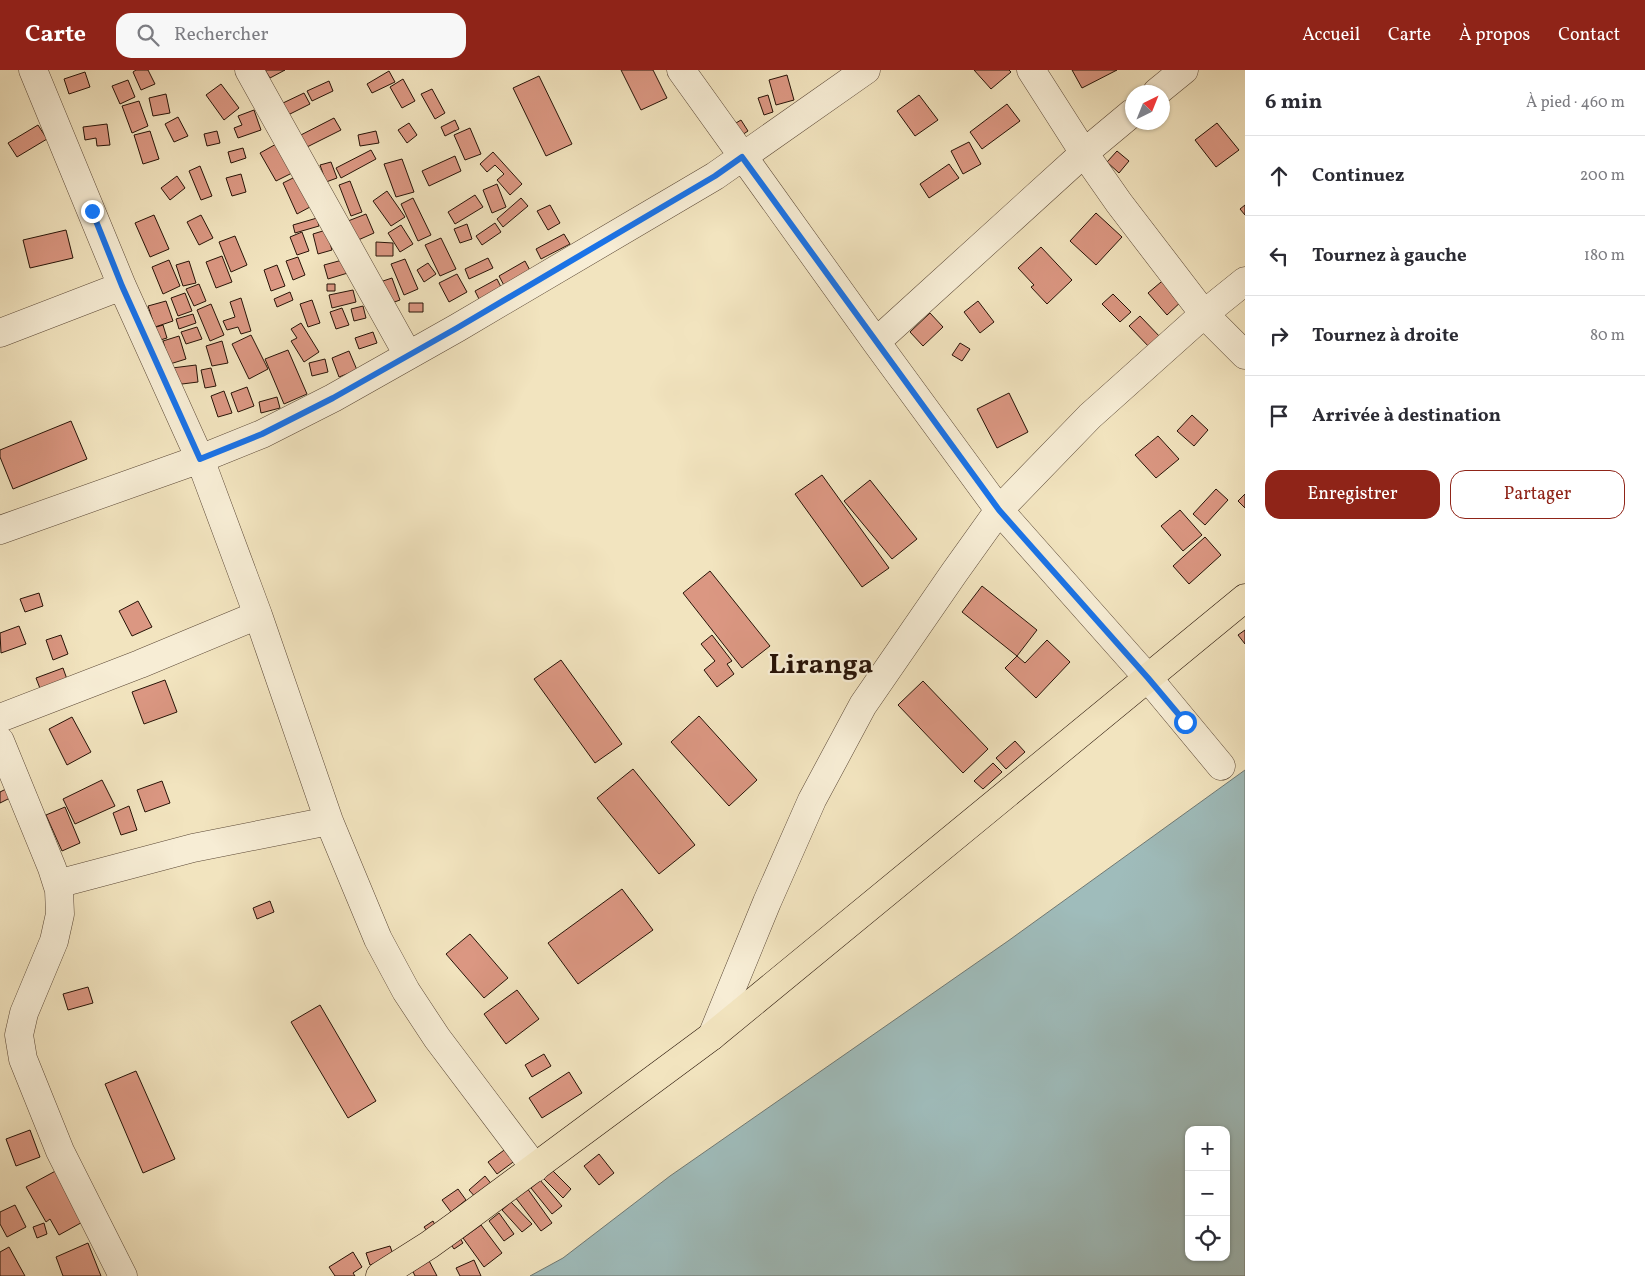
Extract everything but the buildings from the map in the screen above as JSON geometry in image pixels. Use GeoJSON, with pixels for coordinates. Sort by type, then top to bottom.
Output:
{"type":"FeatureCollection","features":[{"type":"Feature","properties":{"kind":"main road"},"geometry":{"type":"LineString","coordinates":[[380,1276],[429,1245],[712,1036],[1245,598]]}},
{"type":"Feature","properties":{"kind":"street"},"geometry":{"type":"LineString","coordinates":[[32,70],[122,286],[200,459],[258,615],[329,821],[378,939],[406,991],[437,1038],[535,1168]]}},
{"type":"Feature","properties":{"kind":"street"},"geometry":{"type":"LineString","coordinates":[[249,70],[408,355]]}},
{"type":"Feature","properties":{"kind":"street"},"geometry":{"type":"LineString","coordinates":[[681,70],[742,157],[999,510],[1148,678],[1221,766]]}},
{"type":"Feature","properties":{"kind":"street"},"geometry":{"type":"LineString","coordinates":[[0,530],[200,459],[262,434],[333,398],[707,181],[866,70]]}},
{"type":"Feature","properties":{"kind":"street"},"geometry":{"type":"LineString","coordinates":[[1031,70],[1084,153],[1119,203],[1204,314],[1245,355]]}},
{"type":"Feature","properties":{"kind":"street"},"geometry":{"type":"LineString","coordinates":[[1166,85],[1184,70]]}},
{"type":"Feature","properties":{"kind":"street"},"geometry":{"type":"LineString","coordinates":[[876,342],[1084,153],[1125,119]]}},
{"type":"Feature","properties":{"kind":"street"},"geometry":{"type":"LineString","coordinates":[[712,1036],[812,800],[863,705],[999,510],[1090,416],[1204,314],[1245,281]]}},
{"type":"Feature","properties":{"kind":"street"},"geometry":{"type":"LineString","coordinates":[[0,333],[122,286]]}},
{"type":"Feature","properties":{"kind":"street"},"geometry":{"type":"LineString","coordinates":[[0,718],[140,664],[258,615]]}},
{"type":"Feature","properties":{"kind":"street"},"geometry":{"type":"LineString","coordinates":[[0,741],[52,868],[57,884],[60,914],[54,940],[24,1013],[19,1035],[23,1059],[60,1151],[123,1276]]}},
{"type":"Feature","properties":{"kind":"street"},"geometry":{"type":"LineString","coordinates":[[57,884],[193,848],[329,821]]}},
{"type":"Feature","properties":{"kind":"water"},"geometry":{"type":"Polygon","coordinates":[[[1245,770],[1245,1276],[530,1276],[563,1258],[670,1176],[1008,941],[1245,770]]]}},
{"type":"Feature","properties":{"kind":"district","name":"Liranga"},"geometry":{"type":"Point","coordinates":[821,665]}},
{"type":"Feature","properties":{"kind":"route"},"geometry":{"type":"LineString","coordinates":[[92,211],[122,286],[200,459],[262,434],[333,398],[715,176],[742,157],[999,510],[1185,722]]}}]}
